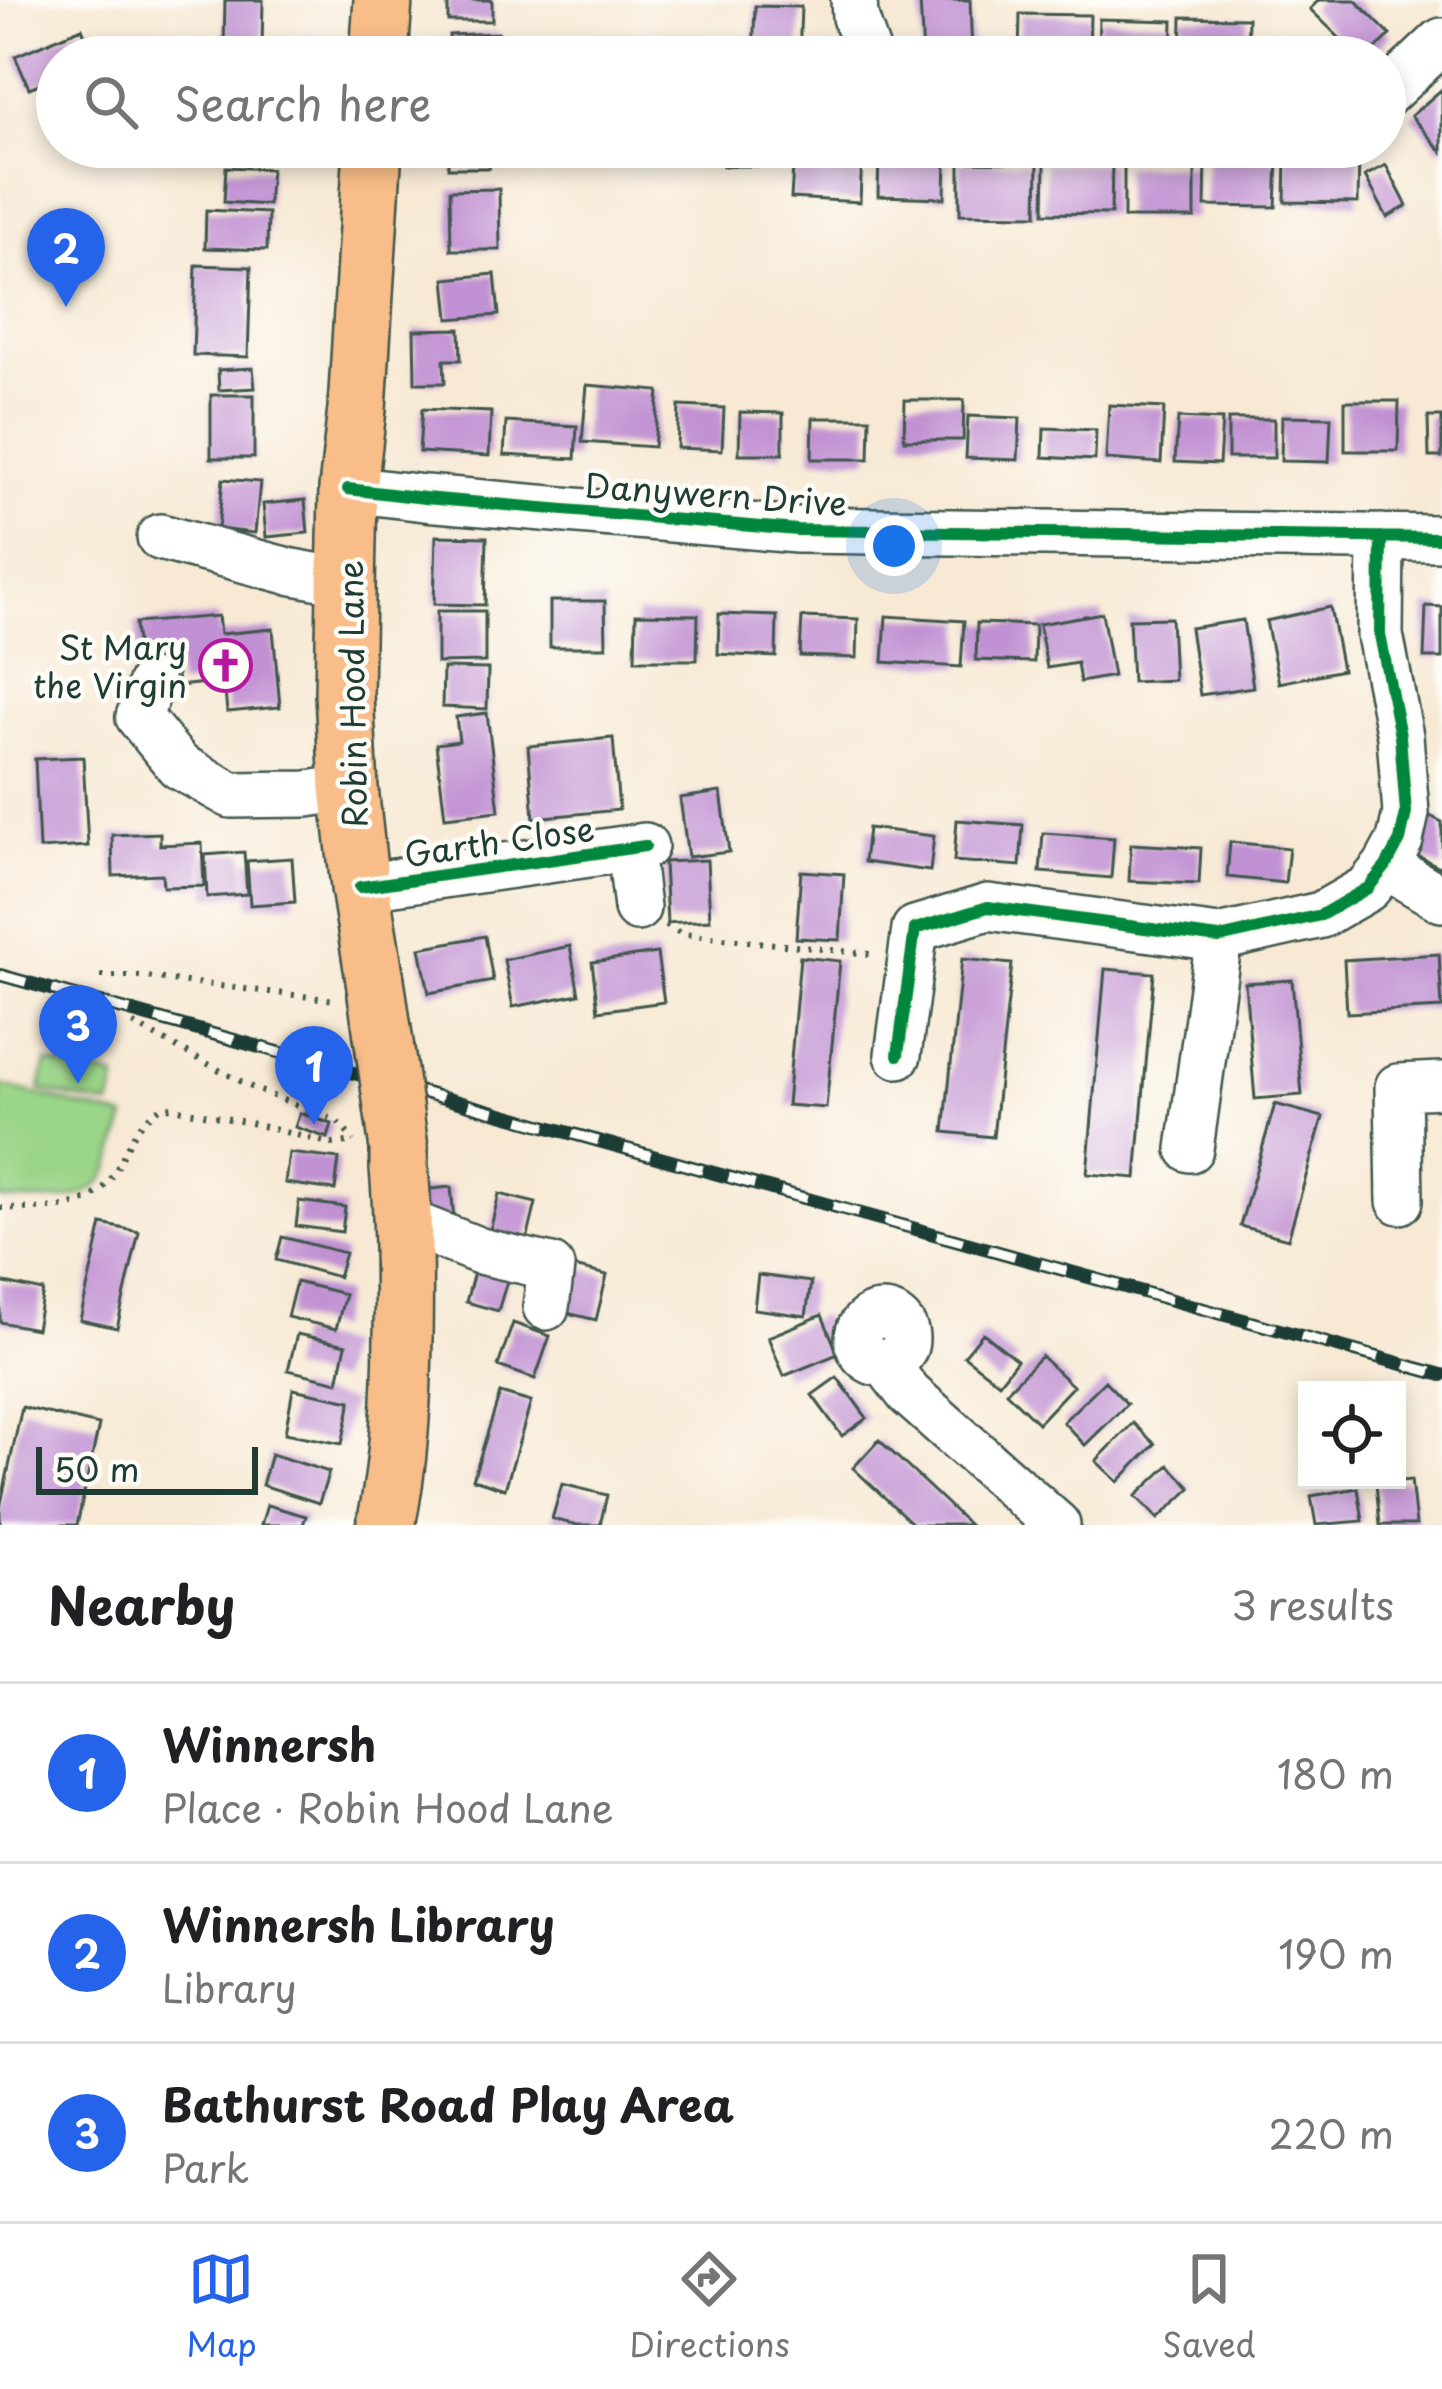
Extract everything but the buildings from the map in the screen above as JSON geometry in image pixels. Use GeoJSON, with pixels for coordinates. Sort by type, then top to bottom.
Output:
{"type":"FeatureCollection","features":[{"type":"Feature","properties":{"kind":"main road"},"geometry":{"type":"LineString","coordinates":[[380,36],[383,0]]}},
{"type":"Feature","properties":{"kind":"main road","name":"Robin Hood Lane"},"geometry":{"type":"LineString","coordinates":[[373,168],[348,489],[344,694],[360,887],[357,990],[399,1148],[402,1195],[401,1410],[386,1525]]}},
{"type":"Feature","properties":{"kind":"street"},"geometry":{"type":"LineString","coordinates":[[854,0],[862,36]]}},
{"type":"Feature","properties":{"kind":"street"},"geometry":{"type":"LineString","coordinates":[[1406,75],[1442,41]]}},
{"type":"Feature","properties":{"kind":"street","name":"Danywern Drive"},"geometry":{"type":"LineString","coordinates":[[348,489],[797,530],[1442,538]]}},
{"type":"Feature","properties":{"kind":"street"},"geometry":{"type":"LineString","coordinates":[[898,1054],[914,929],[988,907],[1219,938],[1321,915],[1367,888],[1400,840],[1406,813],[1400,736],[1380,635],[1381,537]]}},
{"type":"Feature","properties":{"kind":"street"},"geometry":{"type":"LineString","coordinates":[[160,538],[288,572],[347,582]]}},
{"type":"Feature","properties":{"kind":"street"},"geometry":{"type":"LineString","coordinates":[[131,706],[179,766],[231,795],[350,788]]}},
{"type":"Feature","properties":{"kind":"street","name":"Garth Close"},"geometry":{"type":"LineString","coordinates":[[360,887],[637,847],[637,908]]}},
{"type":"Feature","properties":{"kind":"street"},"geometry":{"type":"LineString","coordinates":[[1386,866],[1442,899]]}},
{"type":"Feature","properties":{"kind":"street"},"geometry":{"type":"LineString","coordinates":[[1190,1149],[1219,938]]}},
{"type":"Feature","properties":{"kind":"street"},"geometry":{"type":"LineString","coordinates":[[1400,1201],[1398,1087],[1442,1085]]}},
{"type":"Feature","properties":{"kind":"street"},"geometry":{"type":"LineString","coordinates":[[402,1195],[480,1251],[551,1267],[546,1307]]}},
{"type":"Feature","properties":{"kind":"street"},"geometry":{"type":"LineString","coordinates":[[889,1361],[909,1394],[1057,1525]]}},
{"type":"Feature","properties":{"kind":"path"},"geometry":{"type":"LineString","coordinates":[[637,908],[682,934],[911,958]]}},
{"type":"Feature","properties":{"kind":"path"},"geometry":{"type":"LineString","coordinates":[[100,976],[357,990]]}},
{"type":"Feature","properties":{"kind":"path"},"geometry":{"type":"LineString","coordinates":[[0,1208],[57,1210],[85,1202],[105,1188],[144,1118],[164,1106],[332,1144],[354,1141],[337,1121],[255,1089],[133,1024]]}},
{"type":"Feature","properties":{"kind":"green space"},"geometry":{"type":"Polygon","coordinates":[[[46,1062],[117,1078],[110,1106],[40,1090],[46,1062]]]}},
{"type":"Feature","properties":{"kind":"green space"},"geometry":{"type":"Polygon","coordinates":[[[0,1085],[126,1118],[99,1184],[59,1200],[0,1199],[0,1085]]]}},
{"type":"Feature","properties":{"kind":"railway"},"geometry":{"type":"LineString","coordinates":[[0,975],[1442,1375]]}},
{"type":"Feature","properties":{"kind":"cycle path"},"geometry":{"type":"LineString","coordinates":[[348,489],[797,530],[1442,538]]}},
{"type":"Feature","properties":{"kind":"cycle path"},"geometry":{"type":"LineString","coordinates":[[898,1055],[915,929],[988,907],[1219,938],[1321,915],[1368,888],[1400,840],[1406,813],[1400,736],[1380,635],[1381,537]]}},
{"type":"Feature","properties":{"kind":"cycle path"},"geometry":{"type":"LineString","coordinates":[[360,887],[645,846]]}},
{"type":"Feature","properties":{"kind":"place","name":"Winnersh Library"},"geometry":{"type":"Point","coordinates":[66,307]}},
{"type":"Feature","properties":{"kind":"place","name":"St Mary the Virgin"},"geometry":{"type":"Point","coordinates":[226,665]}},
{"type":"Feature","properties":{"kind":"place","name":"Bathurst Road Play Area"},"geometry":{"type":"Point","coordinates":[78,1084]}},
{"type":"Feature","properties":{"kind":"place","name":"Winnersh"},"geometry":{"type":"Point","coordinates":[314,1125]}}]}
